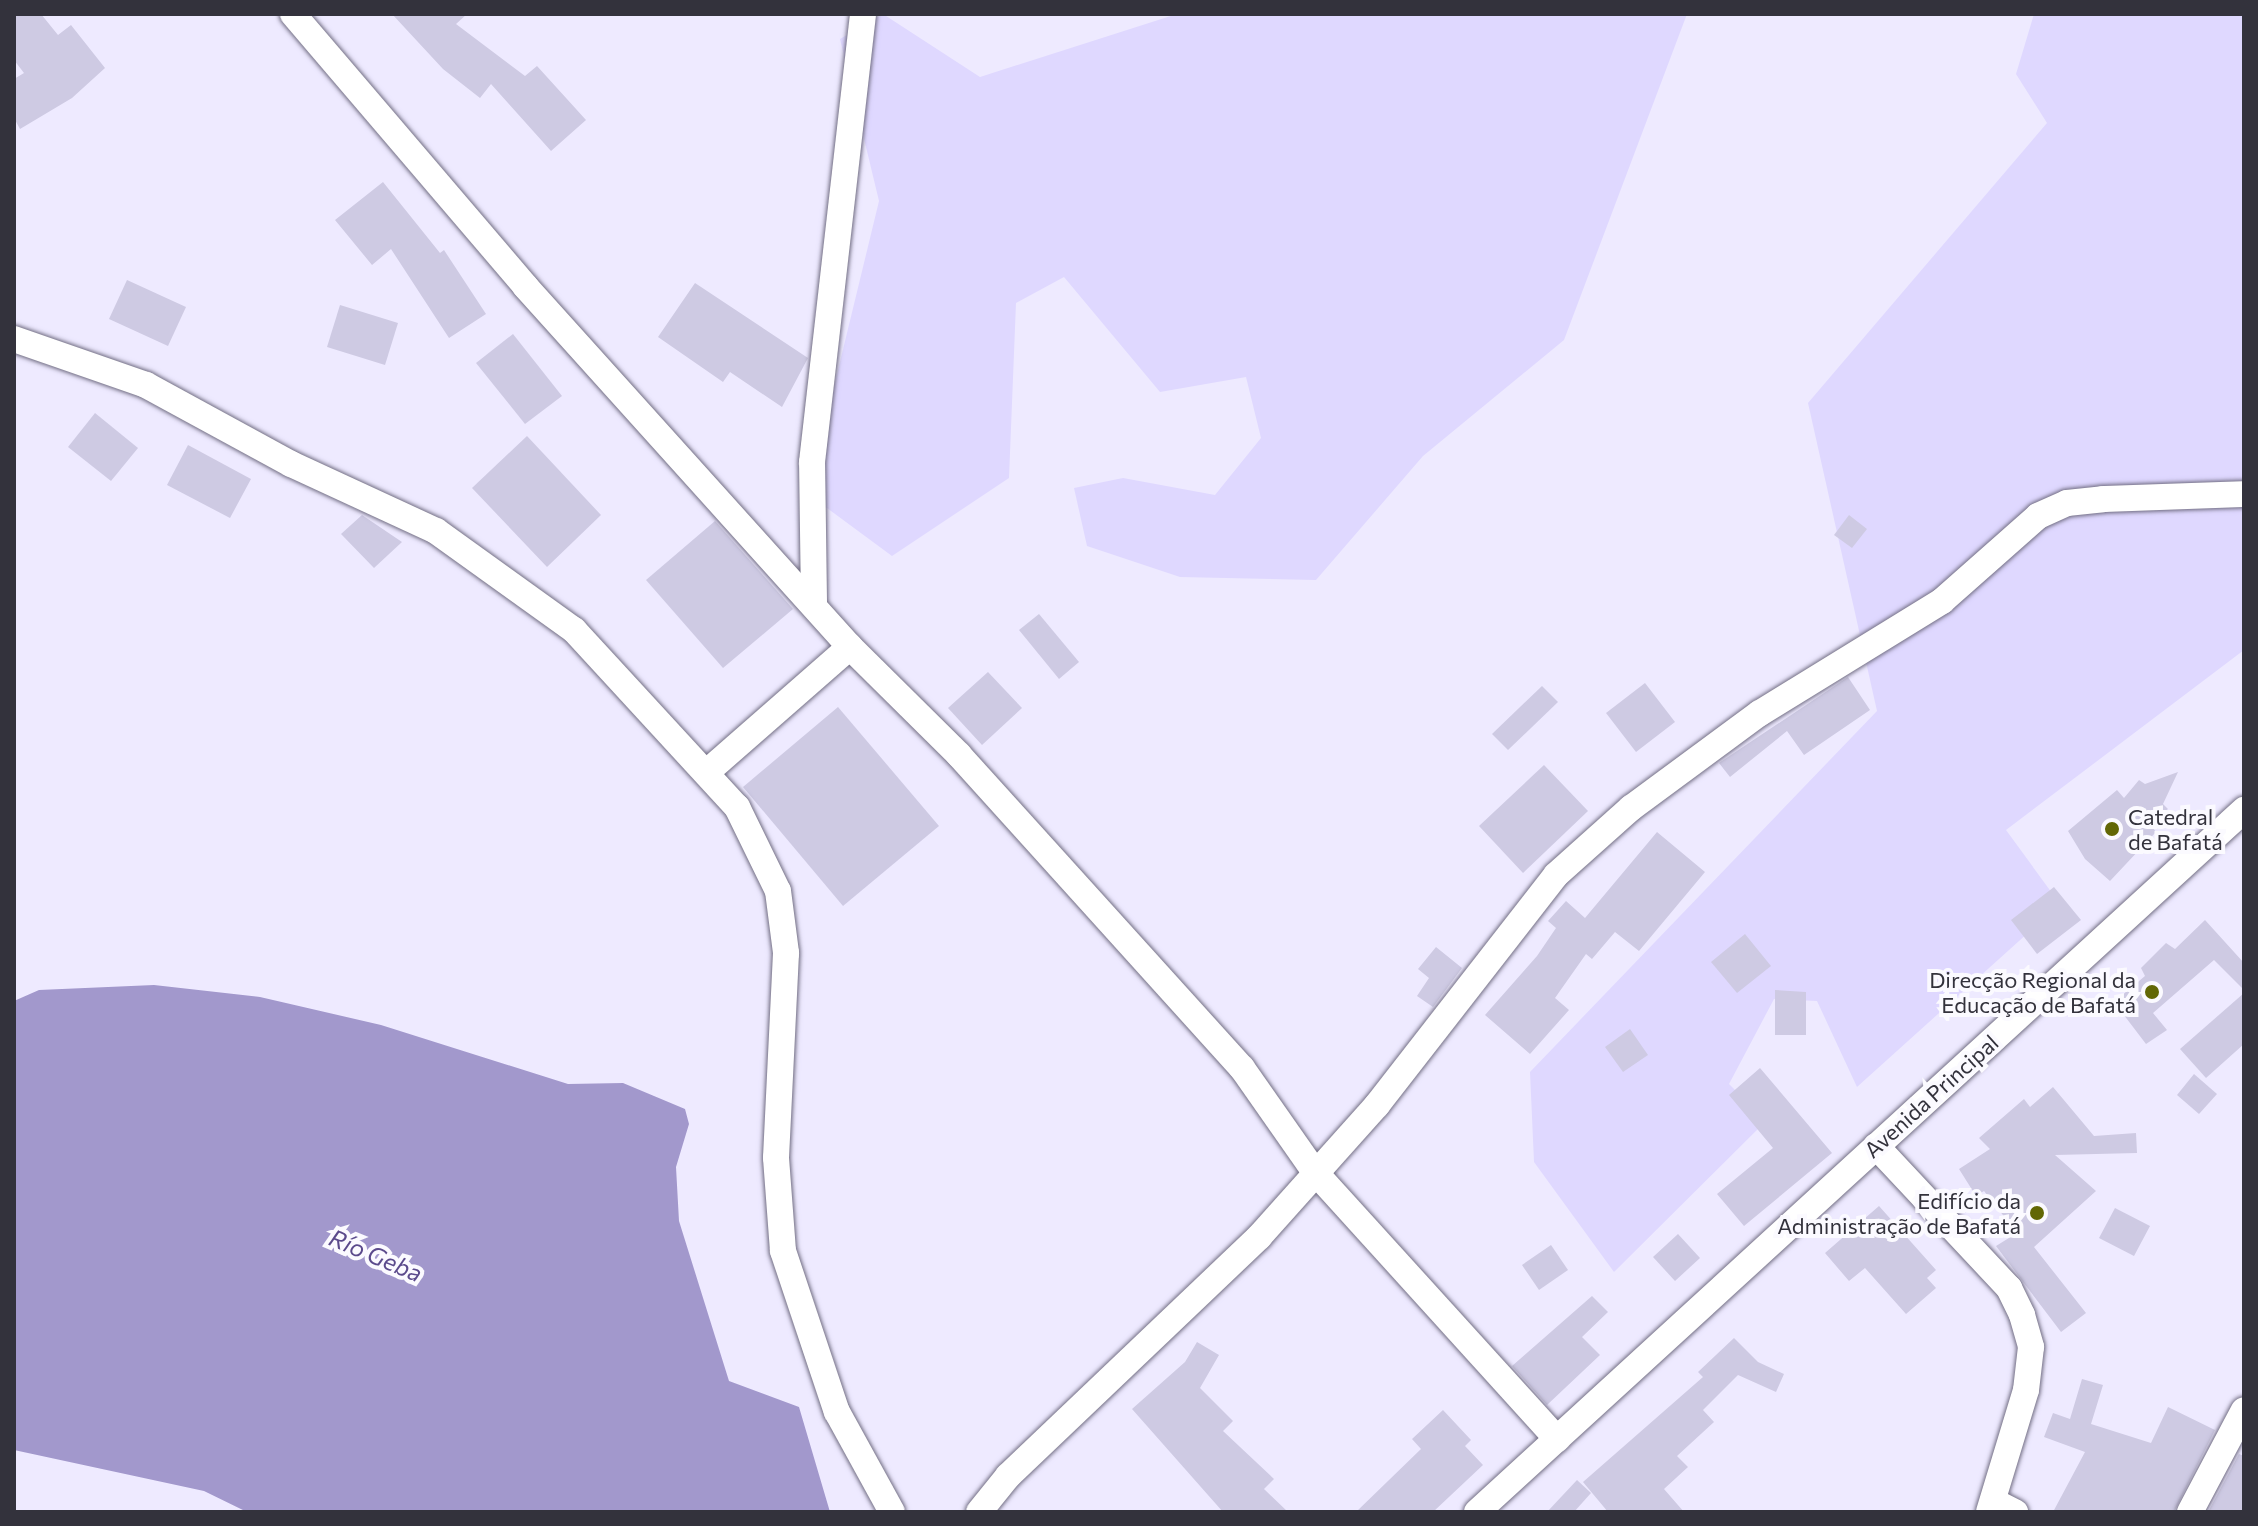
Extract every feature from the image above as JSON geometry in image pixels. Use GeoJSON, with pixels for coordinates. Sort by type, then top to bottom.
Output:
{"type":"FeatureCollection","features":[{"type":"Feature","properties":{"kind":"street"},"geometry":{"type":"LineString","coordinates":[[293,14],[525,286],[814,602],[850,647],[959,755],[1242,1068],[1314,1171],[1557,1439]]}},
{"type":"Feature","properties":{"kind":"street"},"geometry":{"type":"LineString","coordinates":[[814,602],[812,462],[863,14]]}},
{"type":"Feature","properties":{"kind":"street"},"geometry":{"type":"LineString","coordinates":[[14,339],[146,385],[291,464],[436,531],[574,630],[707,772],[745,820],[778,891],[786,953],[776,1208],[786,1265],[837,1412],[892,1512]]}},
{"type":"Feature","properties":{"kind":"street"},"geometry":{"type":"LineString","coordinates":[[979,1512],[1008,1476],[1259,1237],[1314,1171],[1377,1105],[1556,875],[1631,808],[1760,713],[1942,601],[2038,516],[2067,503],[2103,499],[2244,494]]}},
{"type":"Feature","properties":{"kind":"street"},"geometry":{"type":"LineString","coordinates":[[707,772],[850,647]]}},
{"type":"Feature","properties":{"kind":"street","name":"Avenida Principal"},"geometry":{"type":"LineString","coordinates":[[1477,1512],[2244,810]]}},
{"type":"Feature","properties":{"kind":"street"},"geometry":{"type":"LineString","coordinates":[[1876,1146],[2009,1288],[2022,1315],[2031,1347],[2026,1390],[1999,1508]]}},
{"type":"Feature","properties":{"kind":"street"},"geometry":{"type":"LineString","coordinates":[[2190,1512],[2244,1410]]}},
{"type":"Feature","properties":{"kind":"shaded area"},"geometry":{"type":"Polygon","coordinates":[[[883,14],[980,77],[1177,14],[1687,14],[1564,340],[1423,456],[1316,580],[1180,577],[1087,546],[1074,488],[1123,478],[1215,495],[1261,438],[1246,377],[1160,392],[1064,277],[1016,303],[1009,478],[892,556],[808,494],[879,201],[840,39],[883,14]]]}},
{"type":"Feature","properties":{"kind":"shaded area"},"geometry":{"type":"Polygon","coordinates":[[[2034,14],[2244,14],[2244,650],[2006,830],[2060,904],[1857,1087],[1817,1001],[1774,999],[1729,1084],[1766,1121],[1614,1272],[1534,1162],[1530,1072],[1877,711],[1808,403],[2047,123],[2016,74],[2034,14]]]}},
{"type":"Feature","properties":{"kind":"water","name":"Río Geba"},"geometry":{"type":"Polygon","coordinates":[[[154,985],[260,997],[381,1025],[568,1084],[623,1083],[685,1109],[689,1124],[676,1167],[679,1221],[729,1381],[799,1407],[830,1512],[247,1512],[204,1491],[14,1450],[14,1001],[39,990],[154,985]]]}},
{"type":"Feature","properties":{"kind":"building"},"geometry":{"type":"Polygon","coordinates":[[[14,14],[41,14],[58,35],[71,25],[105,68],[72,98],[20,129],[14,118],[14,79],[24,73],[14,60],[14,14]]]}},
{"type":"Feature","properties":{"kind":"building"},"geometry":{"type":"Polygon","coordinates":[[[392,14],[467,14],[456,24],[525,76],[537,66],[586,120],[551,151],[491,84],[480,98],[443,69],[392,14]]]}},
{"type":"Feature","properties":{"kind":"building"},"geometry":{"type":"Polygon","coordinates":[[[383,182],[440,253],[444,250],[486,314],[449,338],[391,249],[372,265],[335,220],[383,182]]]}},
{"type":"Feature","properties":{"kind":"building"},"geometry":{"type":"Polygon","coordinates":[[[127,280],[186,307],[168,346],[109,319],[127,280]]]}},
{"type":"Feature","properties":{"kind":"building"},"geometry":{"type":"Polygon","coordinates":[[[695,283],[808,358],[782,407],[730,372],[723,382],[658,337],[695,283]]]}},
{"type":"Feature","properties":{"kind":"building"},"geometry":{"type":"Polygon","coordinates":[[[340,305],[398,323],[385,365],[327,347],[340,305]]]}},
{"type":"Feature","properties":{"kind":"building"},"geometry":{"type":"Polygon","coordinates":[[[513,334],[562,396],[525,424],[476,363],[513,334]]]}},
{"type":"Feature","properties":{"kind":"building"},"geometry":{"type":"Polygon","coordinates":[[[95,413],[138,448],[111,481],[68,447],[95,413]]]}},
{"type":"Feature","properties":{"kind":"building"},"geometry":{"type":"Polygon","coordinates":[[[527,436],[601,515],[547,567],[472,488],[527,436]]]}},
{"type":"Feature","properties":{"kind":"building"},"geometry":{"type":"Polygon","coordinates":[[[188,445],[251,479],[230,518],[167,485],[188,445]]]}},
{"type":"Feature","properties":{"kind":"building"},"geometry":{"type":"Polygon","coordinates":[[[362,515],[402,542],[374,568],[341,534],[362,515]]]}},
{"type":"Feature","properties":{"kind":"building"},"geometry":{"type":"Polygon","coordinates":[[[1849,515],[1867,529],[1852,548],[1834,535],[1849,515]]]}},
{"type":"Feature","properties":{"kind":"building"},"geometry":{"type":"Polygon","coordinates":[[[715,521],[793,609],[723,668],[646,580],[715,521]]]}},
{"type":"Feature","properties":{"kind":"building"},"geometry":{"type":"Polygon","coordinates":[[[1039,614],[1079,662],[1059,679],[1019,630],[1039,614]]]}},
{"type":"Feature","properties":{"kind":"building"},"geometry":{"type":"Polygon","coordinates":[[[988,672],[1022,708],[982,745],[948,708],[988,672]]]}},
{"type":"Feature","properties":{"kind":"building"},"geometry":{"type":"Polygon","coordinates":[[[1848,677],[1870,710],[1804,755],[1787,731],[1730,777],[1719,763],[1848,677]]]}},
{"type":"Feature","properties":{"kind":"building"},"geometry":{"type":"Polygon","coordinates":[[[1645,683],[1675,722],[1636,752],[1606,713],[1645,683]]]}},
{"type":"Feature","properties":{"kind":"building"},"geometry":{"type":"Polygon","coordinates":[[[1542,686],[1558,702],[1508,750],[1492,734],[1542,686]]]}},
{"type":"Feature","properties":{"kind":"building"},"geometry":{"type":"Polygon","coordinates":[[[838,707],[939,826],[843,906],[743,787],[838,707]]]}},
{"type":"Feature","properties":{"kind":"building"},"geometry":{"type":"Polygon","coordinates":[[[1544,765],[1588,811],[1523,873],[1479,826],[1544,765]]]}},
{"type":"Feature","properties":{"kind":"building","name":"Catedral de Bafatá"},"geometry":{"type":"Polygon","coordinates":[[[2178,772],[2163,804],[2168,809],[2150,824],[2156,832],[2110,881],[2085,859],[2068,831],[2117,790],[2124,798],[2139,780],[2145,784],[2178,772]]]}},
{"type":"Feature","properties":{"kind":"building"},"geometry":{"type":"Polygon","coordinates":[[[1657,832],[1705,872],[1639,951],[1615,932],[1592,959],[1586,954],[1555,998],[1569,1010],[1530,1054],[1485,1015],[1537,956],[1556,928],[1548,921],[1566,901],[1585,918],[1657,832]]]}},
{"type":"Feature","properties":{"kind":"building"},"geometry":{"type":"Polygon","coordinates":[[[2054,887],[2081,920],[2037,954],[2011,920],[2054,887]]]}},
{"type":"Feature","properties":{"kind":"building","name":"Direcção Regional da Educação de Bafatá"},"geometry":{"type":"Polygon","coordinates":[[[2205,920],[2244,963],[2244,990],[2214,960],[2153,1013],[2167,1030],[2146,1044],[2114,1002],[2145,976],[2141,968],[2166,943],[2175,949],[2205,920]]]}},
{"type":"Feature","properties":{"kind":"building"},"geometry":{"type":"Polygon","coordinates":[[[1745,934],[1771,966],[1737,993],[1711,962],[1745,934]]]}},
{"type":"Feature","properties":{"kind":"building"},"geometry":{"type":"Polygon","coordinates":[[[1436,947],[1462,968],[1433,1007],[1417,996],[1429,978],[1418,969],[1436,947]]]}},
{"type":"Feature","properties":{"kind":"building"},"geometry":{"type":"Polygon","coordinates":[[[1775,990],[1806,992],[1806,1035],[1775,1035],[1775,990]]]}},
{"type":"Feature","properties":{"kind":"building"},"geometry":{"type":"Polygon","coordinates":[[[2244,993],[2244,1044],[2206,1078],[2180,1049],[2244,993]]]}},
{"type":"Feature","properties":{"kind":"building"},"geometry":{"type":"Polygon","coordinates":[[[1630,1029],[1648,1055],[1623,1072],[1605,1047],[1630,1029]]]}},
{"type":"Feature","properties":{"kind":"building"},"geometry":{"type":"Polygon","coordinates":[[[1760,1068],[1832,1153],[1744,1226],[1717,1194],[1773,1148],[1729,1095],[1760,1068]]]}},
{"type":"Feature","properties":{"kind":"building"},"geometry":{"type":"Polygon","coordinates":[[[2194,1074],[2217,1094],[2199,1114],[2177,1095],[2194,1074]]]}},
{"type":"Feature","properties":{"kind":"building","name":"Edifício da Administração de Bafatá"},"geometry":{"type":"Polygon","coordinates":[[[2053,1087],[2094,1136],[2136,1133],[2137,1153],[2055,1155],[2096,1191],[2034,1247],[2086,1313],[2061,1332],[1996,1246],[2017,1233],[1984,1191],[1976,1196],[1959,1169],[1990,1149],[1979,1138],[2024,1099],[2030,1107],[2053,1087]]]}},
{"type":"Feature","properties":{"kind":"building"},"geometry":{"type":"Polygon","coordinates":[[[1879,1206],[1936,1270],[1927,1278],[1936,1288],[1906,1314],[1865,1268],[1849,1281],[1825,1253],[1879,1206]]]}},
{"type":"Feature","properties":{"kind":"building"},"geometry":{"type":"Polygon","coordinates":[[[2115,1208],[2150,1226],[2134,1256],[2099,1238],[2115,1208]]]}},
{"type":"Feature","properties":{"kind":"building"},"geometry":{"type":"Polygon","coordinates":[[[1678,1234],[1700,1258],[1675,1281],[1653,1257],[1678,1234]]]}},
{"type":"Feature","properties":{"kind":"building"},"geometry":{"type":"Polygon","coordinates":[[[1551,1245],[1568,1270],[1539,1290],[1522,1265],[1551,1245]]]}},
{"type":"Feature","properties":{"kind":"building"},"geometry":{"type":"Polygon","coordinates":[[[1592,1296],[1608,1312],[1582,1337],[1600,1355],[1547,1405],[1512,1366],[1592,1296]]]}},
{"type":"Feature","properties":{"kind":"building"},"geometry":{"type":"Polygon","coordinates":[[[1734,1338],[1758,1362],[1784,1374],[1776,1392],[1738,1375],[1703,1410],[1714,1422],[1677,1456],[1688,1467],[1664,1489],[1684,1512],[1608,1512],[1583,1482],[1703,1377],[1698,1372],[1734,1338]]]}},
{"type":"Feature","properties":{"kind":"building"},"geometry":{"type":"Polygon","coordinates":[[[1197,1342],[1219,1355],[1200,1388],[1233,1421],[1223,1431],[1274,1479],[1264,1489],[1288,1512],[1223,1512],[1132,1409],[1185,1362],[1197,1342]]]}},
{"type":"Feature","properties":{"kind":"building"},"geometry":{"type":"Polygon","coordinates":[[[2082,1379],[2103,1385],[2091,1424],[2151,1443],[2168,1407],[2215,1430],[2174,1512],[2053,1512],[2085,1452],[2044,1437],[2053,1413],[2070,1419],[2082,1379]]]}},
{"type":"Feature","properties":{"kind":"building"},"geometry":{"type":"Polygon","coordinates":[[[1443,1410],[1471,1440],[1465,1446],[1483,1465],[1433,1512],[1356,1512],[1421,1449],[1412,1439],[1443,1410]]]}},
{"type":"Feature","properties":{"kind":"building"},"geometry":{"type":"Polygon","coordinates":[[[2239,1454],[2244,1456],[2244,1512],[2208,1512],[2239,1454]]]}},
{"type":"Feature","properties":{"kind":"building"},"geometry":{"type":"Polygon","coordinates":[[[1577,1480],[1591,1493],[1574,1512],[1547,1512],[1577,1480]]]}},
{"type":"Feature","properties":{"kind":"place","name":"Catedral de Bafatá"},"geometry":{"type":"Point","coordinates":[2112,829]}},
{"type":"Feature","properties":{"kind":"place","name":"Direcção Regional da Educação de Bafatá"},"geometry":{"type":"Point","coordinates":[2152,992]}},
{"type":"Feature","properties":{"kind":"place","name":"Edifício da Administração de Bafatá"},"geometry":{"type":"Point","coordinates":[2037,1213]}}]}
